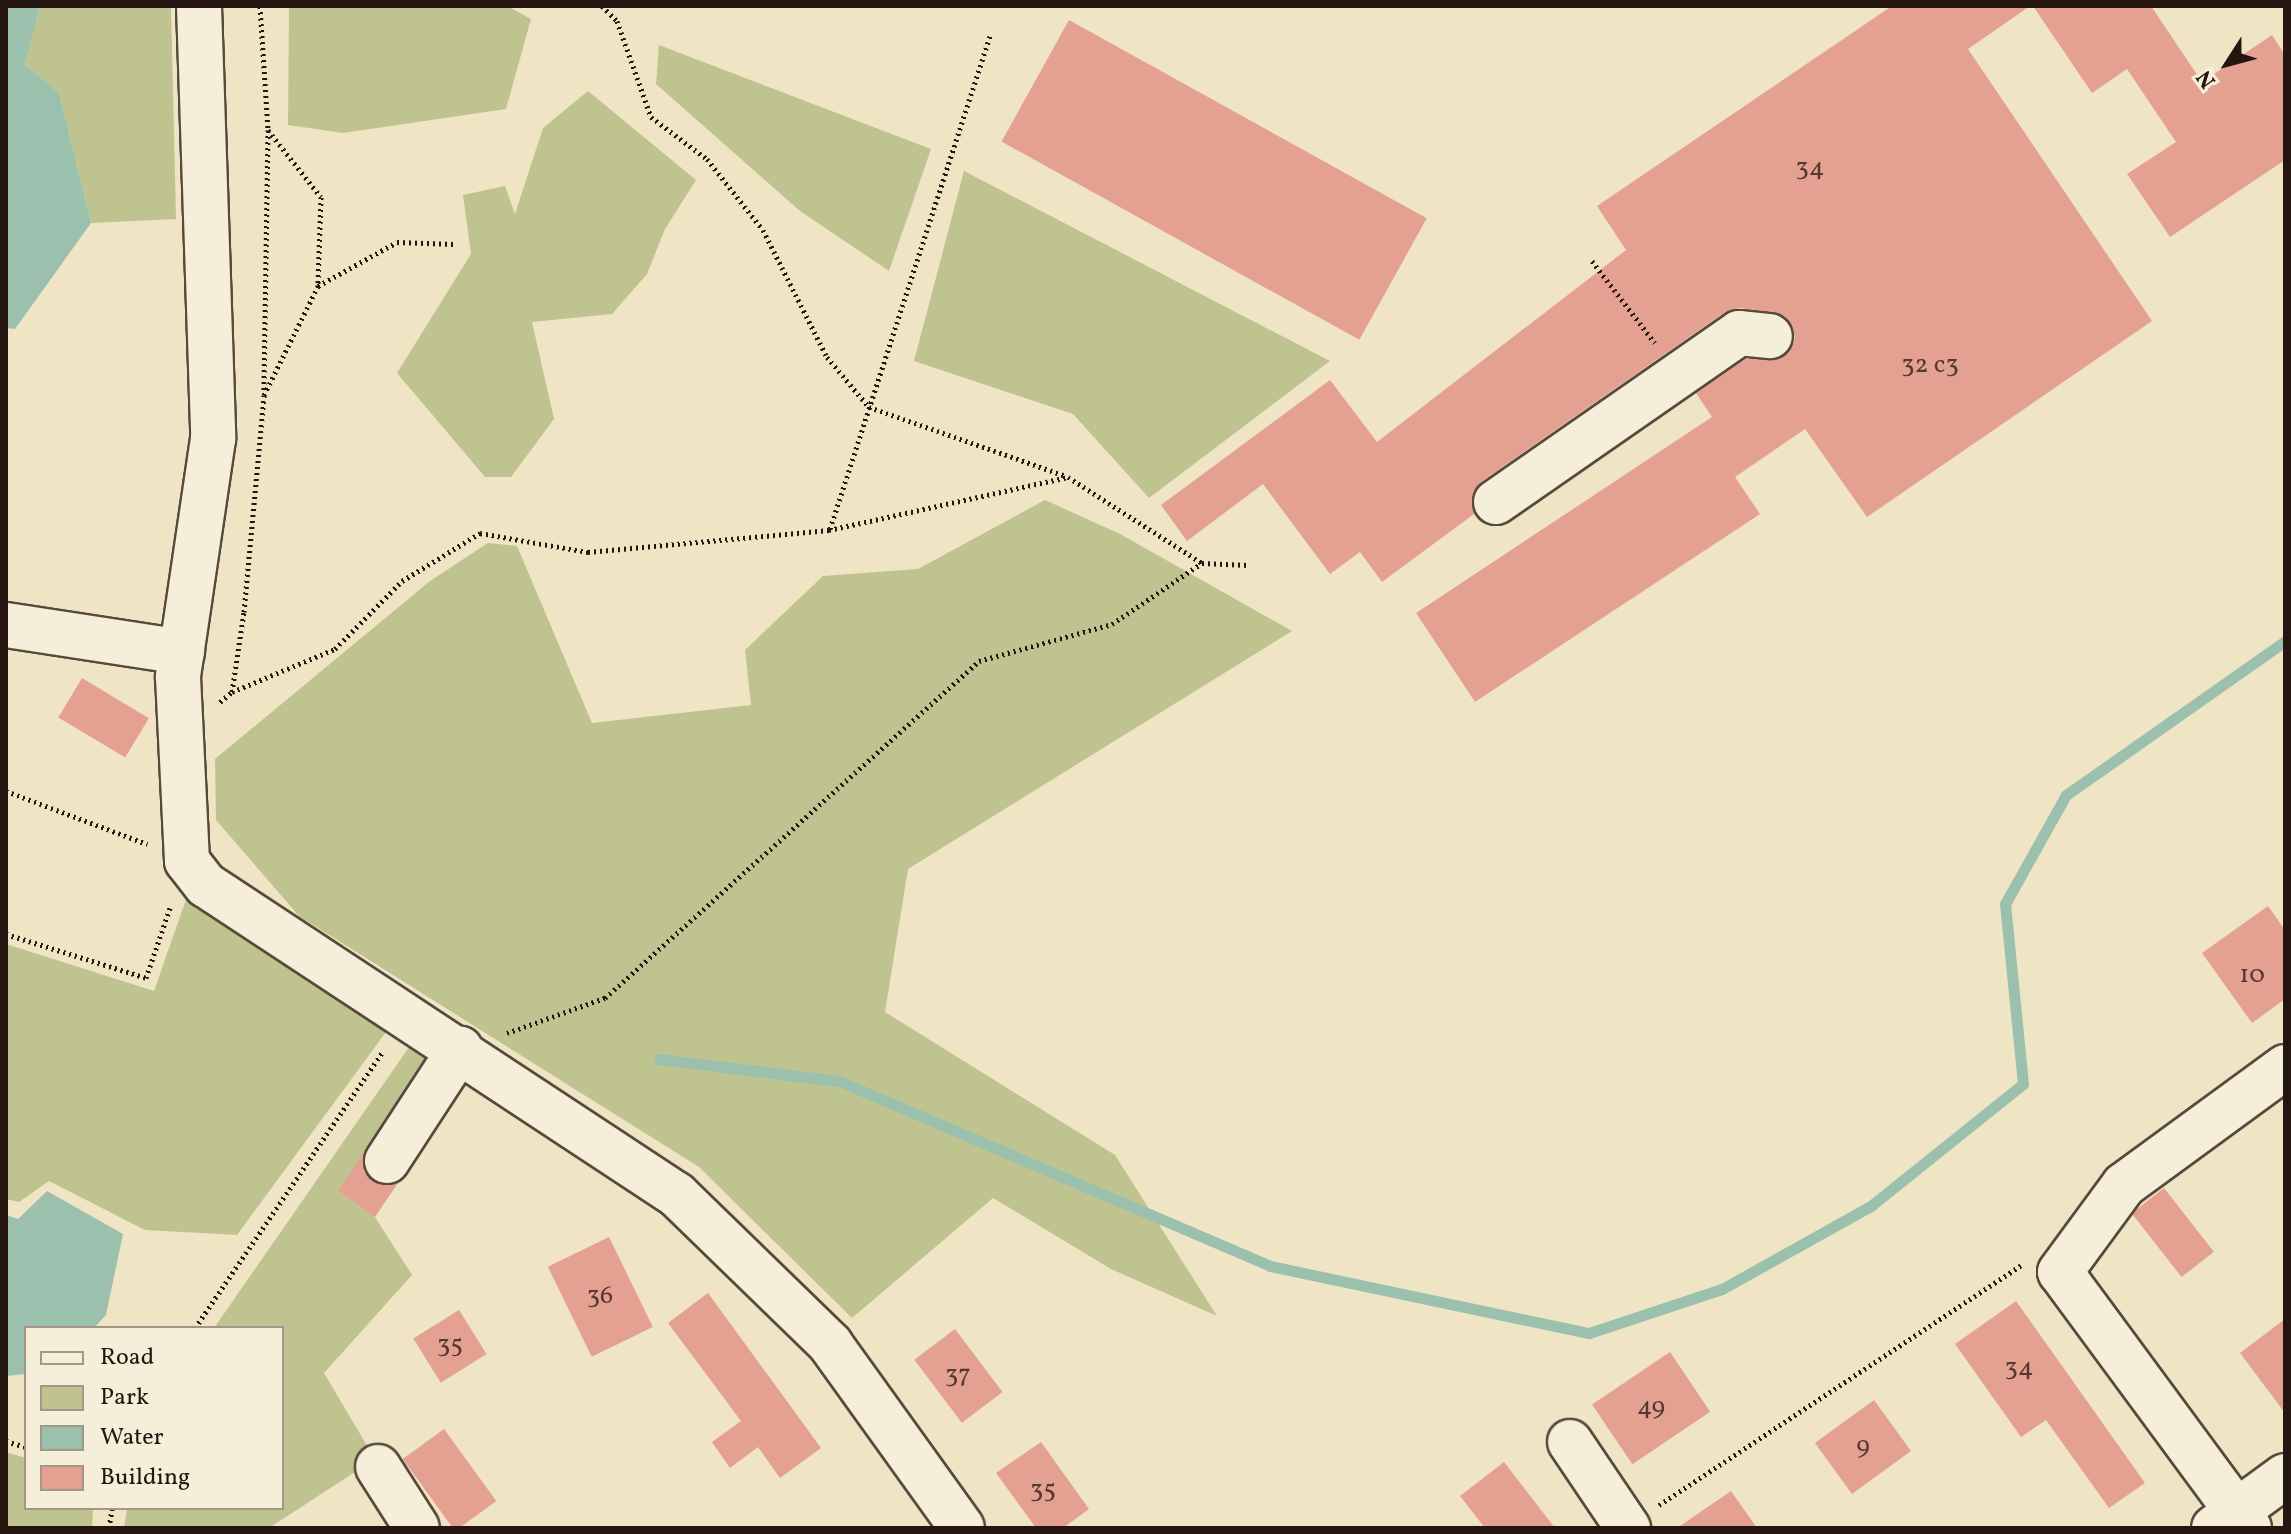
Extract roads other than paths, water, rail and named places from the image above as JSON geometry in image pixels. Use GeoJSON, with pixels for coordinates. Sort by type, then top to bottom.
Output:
{"type":"FeatureCollection","features":[{"type":"Feature","properties":{"kind":"street"},"geometry":{"type":"LineString","coordinates":[[199,6],[213,439],[182,652],[181,733],[187,861],[206,885],[460,1049],[677,1195],[830,1344],[962,1528]]}},
{"type":"Feature","properties":{"kind":"street"},"geometry":{"type":"LineString","coordinates":[[1496,502],[1739,333],[1770,336]]}},
{"type":"Feature","properties":{"kind":"street"},"geometry":{"type":"LineString","coordinates":[[6,625],[182,652]]}},
{"type":"Feature","properties":{"kind":"street"},"geometry":{"type":"LineString","coordinates":[[387,1161],[460,1049]]}},
{"type":"Feature","properties":{"kind":"street"},"geometry":{"type":"LineString","coordinates":[[2285,1067],[2124,1185],[2060,1272],[2233,1522],[2285,1476]]}},
{"type":"Feature","properties":{"kind":"street"},"geometry":{"type":"LineString","coordinates":[[1570,1442],[1628,1527]]}},
{"type":"Feature","properties":{"kind":"street"},"geometry":{"type":"LineString","coordinates":[[378,1467],[417,1528]]}},
{"type":"Feature","properties":{"kind":"water"},"geometry":{"type":"Polygon","coordinates":[[[6,6],[40,6],[25,65],[59,93],[91,223],[15,329],[6,328],[6,6]]]}},
{"type":"Feature","properties":{"kind":"water"},"geometry":{"type":"Polygon","coordinates":[[[47,1191],[123,1234],[106,1315],[96,1326],[24,1326],[24,1374],[6,1376],[6,1215],[18,1219],[47,1191]]]}},
{"type":"Feature","properties":{"kind":"waterway"},"geometry":{"type":"LineString","coordinates":[[659,1059],[839,1081],[1270,1266],[1589,1333],[1722,1289],[1872,1205],[2023,1084],[2005,904],[2066,795],[2285,641]]}}]}
